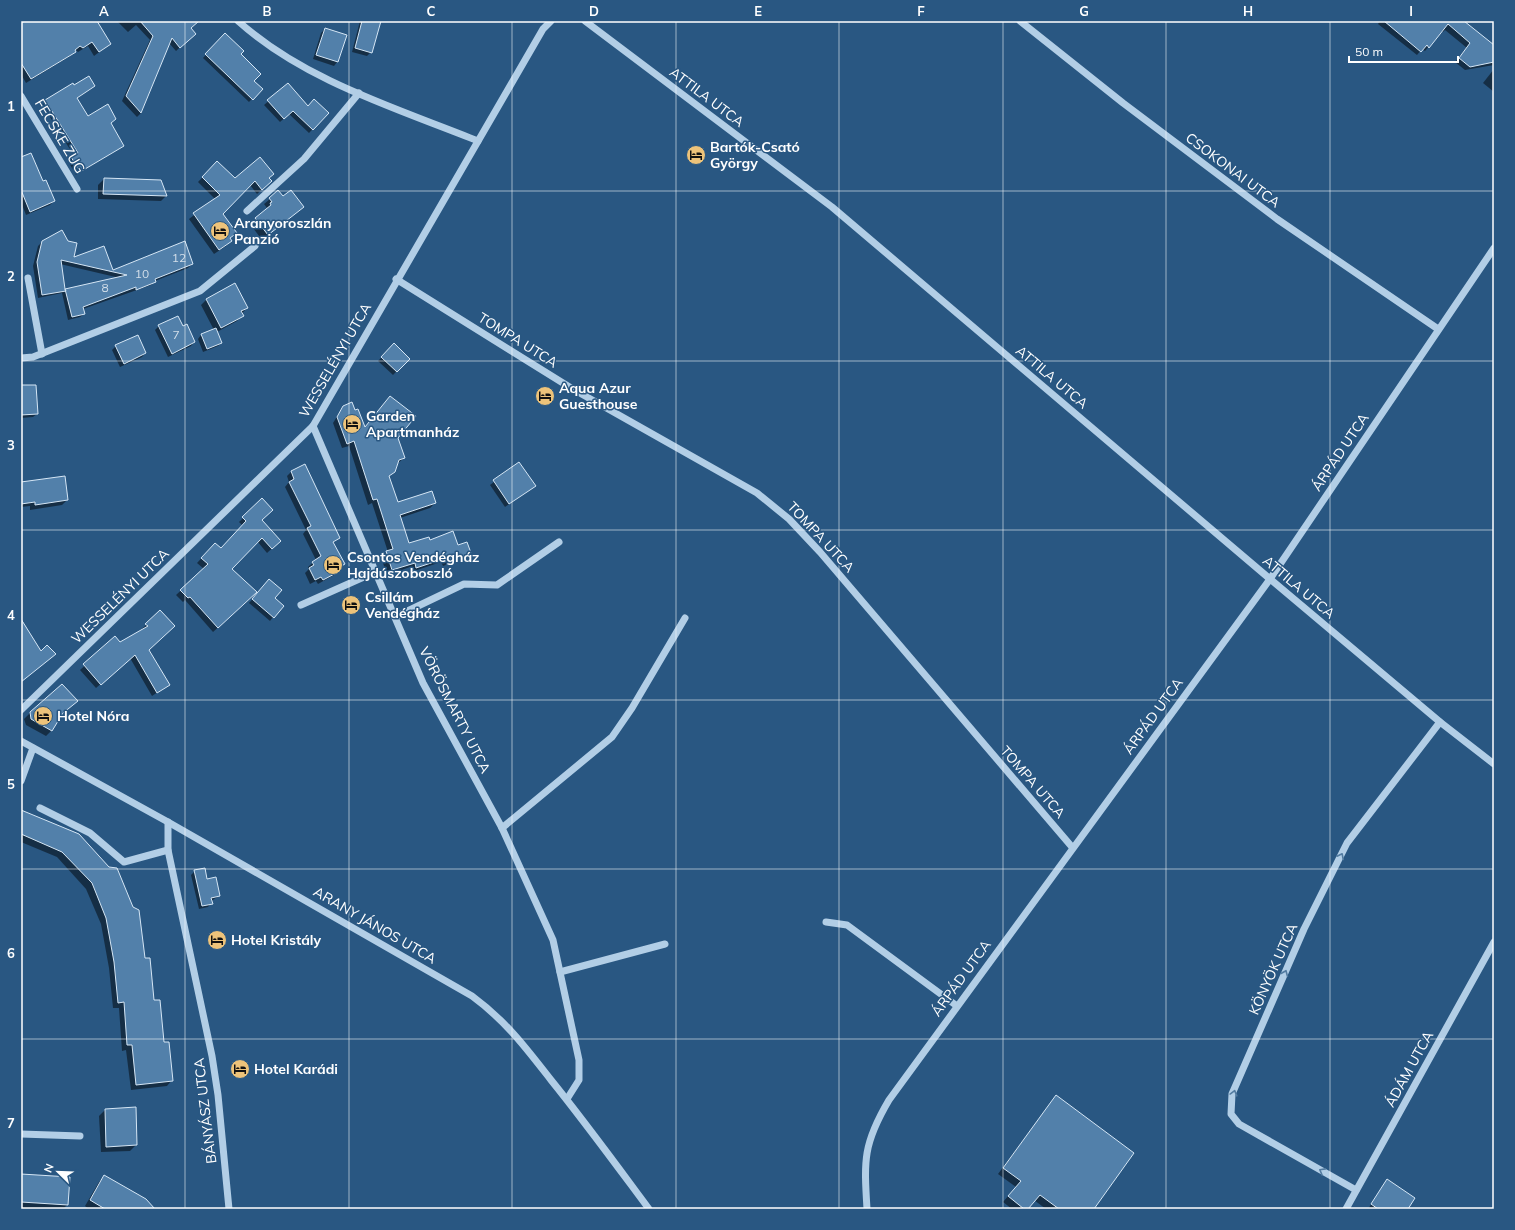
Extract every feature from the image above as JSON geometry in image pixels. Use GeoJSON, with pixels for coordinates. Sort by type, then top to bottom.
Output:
{"type":"FeatureCollection","features":[{"type":"Feature","properties":{"kind":"street"},"geometry":{"type":"LineString","coordinates":[[238,21],[299,65],[359,93],[478,141]]}},
{"type":"Feature","properties":{"kind":"street","name":"WESSELÉNYI UTCA"},"geometry":{"type":"LineString","coordinates":[[21,710],[313,426],[396,279],[543,29],[551,21]]}},
{"type":"Feature","properties":{"kind":"street","name":"ATTILA UTCA"},"geometry":{"type":"LineString","coordinates":[[584,21],[832,207],[1270,579],[1440,722],[1494,764]]}},
{"type":"Feature","properties":{"kind":"street","name":"CSOKONAI UTCA"},"geometry":{"type":"LineString","coordinates":[[1020,21],[1123,103],[1277,219],[1438,329]]}},
{"type":"Feature","properties":{"kind":"street"},"geometry":{"type":"LineString","coordinates":[[247,211],[304,159],[359,93]]}},
{"type":"Feature","properties":{"kind":"street","name":"FECSKE ZUG"},"geometry":{"type":"LineString","coordinates":[[21,96],[77,189]]}},
{"type":"Feature","properties":{"kind":"street"},"geometry":{"type":"LineString","coordinates":[[21,358],[33,357],[42,354],[200,292],[255,246]]}},
{"type":"Feature","properties":{"kind":"street","name":"ÁRPÁD UTCA"},"geometry":{"type":"LineString","coordinates":[[867,1209],[865,1159],[870,1137],[876,1122],[889,1100],[1072,847],[1270,579],[1494,248]]}},
{"type":"Feature","properties":{"kind":"street"},"geometry":{"type":"LineString","coordinates":[[28,278],[42,354]]}},
{"type":"Feature","properties":{"kind":"street","name":"TOMPA UTCA"},"geometry":{"type":"LineString","coordinates":[[396,279],[571,388],[757,493],[789,519],[825,558],[1072,847]]}},
{"type":"Feature","properties":{"kind":"street","name":"VÖRÖSMARTY UTCA"},"geometry":{"type":"LineString","coordinates":[[313,426],[423,683],[502,828],[553,940],[579,1060],[579,1080],[567,1099]]}},
{"type":"Feature","properties":{"kind":"street"},"geometry":{"type":"LineString","coordinates":[[395,617],[464,584],[497,585],[558,542]]}},
{"type":"Feature","properties":{"kind":"street"},"geometry":{"type":"LineString","coordinates":[[301,604],[376,572]]}},
{"type":"Feature","properties":{"kind":"street"},"geometry":{"type":"LineString","coordinates":[[502,828],[612,737],[632,708],[684,618]]}},
{"type":"Feature","properties":{"kind":"street","name":"KÖNYÖK UTCA"},"geometry":{"type":"LineString","coordinates":[[1356,1190],[1239,1124],[1231,1114],[1232,1094],[1304,929],[1347,843],[1440,722]]}},
{"type":"Feature","properties":{"kind":"street","name":"ARANY JÁNOS UTCA"},"geometry":{"type":"LineString","coordinates":[[21,741],[168,822],[472,996],[493,1011],[510,1028],[567,1099],[649,1209]]}},
{"type":"Feature","properties":{"kind":"street"},"geometry":{"type":"LineString","coordinates":[[21,781],[33,748]]}},
{"type":"Feature","properties":{"kind":"street"},"geometry":{"type":"LineString","coordinates":[[40,808],[90,833],[124,862],[168,850]]}},
{"type":"Feature","properties":{"kind":"street","name":"BÁNYÁSZ UTCA"},"geometry":{"type":"LineString","coordinates":[[168,822],[168,850],[212,1056],[218,1095],[229,1209]]}},
{"type":"Feature","properties":{"kind":"street"},"geometry":{"type":"LineString","coordinates":[[826,922],[847,925],[957,1006]]}},
{"type":"Feature","properties":{"kind":"street","name":"ÁDÁM UTCA"},"geometry":{"type":"LineString","coordinates":[[1346,1209],[1494,942]]}},
{"type":"Feature","properties":{"kind":"street"},"geometry":{"type":"LineString","coordinates":[[560,972],[665,944]]}},
{"type":"Feature","properties":{"kind":"street"},"geometry":{"type":"LineString","coordinates":[[21,1134],[80,1136]]}},
{"type":"Feature","properties":{"kind":"building"},"geometry":{"type":"Polygon","coordinates":[[[25,21],[97,21],[111,44],[99,52],[92,42],[83,48],[80,46],[75,50],[76,52],[31,79],[21,63],[21,23],[25,21]]]}},
{"type":"Feature","properties":{"kind":"building"},"geometry":{"type":"Polygon","coordinates":[[[140,21],[199,21],[191,28],[196,34],[180,48],[172,38],[141,113],[126,96],[153,36],[140,21]]]}},
{"type":"Feature","properties":{"kind":"building"},"geometry":{"type":"Polygon","coordinates":[[[362,21],[381,21],[372,53],[355,48],[362,21]]]}},
{"type":"Feature","properties":{"kind":"building"},"geometry":{"type":"Polygon","coordinates":[[[1384,21],[1464,21],[1494,45],[1494,62],[1470,67],[1459,58],[1470,43],[1448,24],[1429,48],[1427,45],[1421,52],[1384,21]]]}},
{"type":"Feature","properties":{"kind":"building"},"geometry":{"type":"Polygon","coordinates":[[[325,28],[347,35],[338,62],[316,55],[325,28]]]}},
{"type":"Feature","properties":{"kind":"building"},"geometry":{"type":"Polygon","coordinates":[[[225,33],[244,51],[241,54],[261,74],[254,81],[263,89],[253,100],[205,54],[225,33]]]}},
{"type":"Feature","properties":{"kind":"building"},"geometry":{"type":"Polygon","coordinates":[[[89,76],[95,86],[77,98],[88,116],[108,104],[116,119],[111,123],[124,146],[80,172],[71,157],[78,153],[45,100],[73,83],[74,85],[89,76]]]}},
{"type":"Feature","properties":{"kind":"building"},"geometry":{"type":"Polygon","coordinates":[[[288,83],[308,106],[314,99],[329,113],[313,130],[293,111],[284,119],[267,100],[288,83]]]}},
{"type":"Feature","properties":{"kind":"building"},"geometry":{"type":"Polygon","coordinates":[[[31,153],[43,181],[46,180],[55,201],[30,212],[21,190],[21,157],[31,153]]]}},
{"type":"Feature","properties":{"kind":"building"},"geometry":{"type":"Polygon","coordinates":[[[260,157],[274,174],[269,178],[272,181],[262,190],[255,181],[223,214],[237,233],[230,238],[232,241],[219,250],[193,213],[220,195],[202,177],[217,161],[235,178],[260,157]]]}},
{"type":"Feature","properties":{"kind":"building"},"geometry":{"type":"Polygon","coordinates":[[[104,178],[161,180],[167,196],[103,194],[104,178]]]}},
{"type":"Feature","properties":{"kind":"building"},"geometry":{"type":"Polygon","coordinates":[[[278,190],[283,196],[291,190],[304,207],[268,235],[255,218],[271,205],[270,203],[272,202],[269,198],[278,190]]]}},
{"type":"Feature","properties":{"kind":"building"},"geometry":{"type":"Polygon","coordinates":[[[62,230],[68,241],[77,243],[74,257],[104,246],[113,270],[185,241],[193,264],[155,279],[156,282],[136,290],[136,287],[83,307],[85,314],[72,317],[66,291],[42,295],[37,262],[42,241],[62,230]],[[61,260],[65,289],[127,275],[61,260]]]}},
{"type":"Feature","properties":{"kind":"building"},"geometry":{"type":"Polygon","coordinates":[[[235,283],[248,308],[241,311],[244,316],[221,328],[206,299],[235,283]]]}},
{"type":"Feature","properties":{"kind":"building"},"geometry":{"type":"Polygon","coordinates":[[[178,316],[183,326],[187,324],[195,342],[172,354],[158,325],[178,316]]]}},
{"type":"Feature","properties":{"kind":"building"},"geometry":{"type":"Polygon","coordinates":[[[216,328],[222,343],[207,349],[201,334],[216,328]]]}},
{"type":"Feature","properties":{"kind":"building"},"geometry":{"type":"Polygon","coordinates":[[[138,335],[146,353],[124,364],[115,345],[138,335]]]}},
{"type":"Feature","properties":{"kind":"building"},"geometry":{"type":"Polygon","coordinates":[[[394,343],[410,359],[397,372],[381,357],[394,343]]]}},
{"type":"Feature","properties":{"kind":"building"},"geometry":{"type":"Polygon","coordinates":[[[21,385],[36,385],[38,414],[21,415],[21,385]]]}},
{"type":"Feature","properties":{"kind":"building"},"geometry":{"type":"Polygon","coordinates":[[[390,396],[416,416],[398,438],[405,458],[399,460],[395,472],[389,476],[398,502],[432,491],[436,503],[400,515],[409,543],[429,537],[430,540],[453,531],[458,545],[467,542],[471,553],[448,562],[446,558],[416,568],[415,563],[392,570],[386,551],[393,549],[377,499],[373,500],[354,441],[347,444],[337,417],[343,406],[352,402],[355,410],[358,409],[365,427],[390,396]]]}},
{"type":"Feature","properties":{"kind":"building"},"geometry":{"type":"Polygon","coordinates":[[[519,462],[536,486],[509,504],[493,480],[519,462]]]}},
{"type":"Feature","properties":{"kind":"building"},"geometry":{"type":"Polygon","coordinates":[[[305,464],[340,538],[333,542],[345,564],[338,568],[340,571],[323,580],[321,577],[315,580],[309,568],[314,565],[312,562],[321,556],[307,528],[311,526],[289,482],[294,479],[291,471],[305,464]]]}},
{"type":"Feature","properties":{"kind":"building"},"geometry":{"type":"Polygon","coordinates":[[[65,476],[68,500],[35,505],[35,502],[21,504],[21,482],[65,476]]]}},
{"type":"Feature","properties":{"kind":"building"},"geometry":{"type":"Polygon","coordinates":[[[262,498],[273,510],[262,520],[281,541],[272,549],[262,538],[232,569],[257,592],[218,628],[190,597],[188,598],[180,590],[208,564],[201,558],[215,543],[221,548],[246,521],[242,517],[262,498]]]}},
{"type":"Feature","properties":{"kind":"building"},"geometry":{"type":"Polygon","coordinates":[[[269,579],[282,590],[275,598],[284,606],[274,618],[252,599],[269,579]]]}},
{"type":"Feature","properties":{"kind":"building"},"geometry":{"type":"Polygon","coordinates":[[[160,610],[175,626],[149,650],[170,685],[157,693],[135,655],[101,685],[83,664],[115,636],[120,642],[148,626],[145,624],[160,610]]]}},
{"type":"Feature","properties":{"kind":"building"},"geometry":{"type":"Polygon","coordinates":[[[21,619],[41,651],[47,645],[56,654],[21,682],[21,619]]]}},
{"type":"Feature","properties":{"kind":"building"},"geometry":{"type":"Polygon","coordinates":[[[62,684],[78,701],[63,713],[52,731],[31,719],[30,712],[62,684]]]}},
{"type":"Feature","properties":{"kind":"building"},"geometry":{"type":"Polygon","coordinates":[[[21,810],[79,834],[109,867],[117,868],[133,907],[139,910],[145,958],[150,958],[154,1000],[160,1000],[164,1042],[169,1042],[173,1081],[136,1085],[132,1045],[127,1045],[124,1002],[118,1003],[114,962],[106,918],[92,883],[62,852],[21,834],[21,810]]]}},
{"type":"Feature","properties":{"kind":"building"},"geometry":{"type":"Polygon","coordinates":[[[205,868],[207,879],[216,877],[220,896],[211,898],[213,904],[202,906],[194,870],[205,868]]]}},
{"type":"Feature","properties":{"kind":"building"},"geometry":{"type":"Polygon","coordinates":[[[1056,1095],[1134,1153],[1094,1209],[1059,1209],[1040,1195],[1028,1209],[1024,1209],[1008,1196],[1021,1181],[1003,1168],[1056,1095]]]}},
{"type":"Feature","properties":{"kind":"building"},"geometry":{"type":"Polygon","coordinates":[[[136,1107],[137,1145],[106,1147],[105,1109],[136,1107]]]}},
{"type":"Feature","properties":{"kind":"building"},"geometry":{"type":"Polygon","coordinates":[[[21,1174],[70,1177],[68,1205],[21,1202],[21,1174]]]}},
{"type":"Feature","properties":{"kind":"building"},"geometry":{"type":"Polygon","coordinates":[[[104,1175],[146,1199],[155,1209],[105,1209],[90,1200],[104,1175]]]}},
{"type":"Feature","properties":{"kind":"building"},"geometry":{"type":"Polygon","coordinates":[[[1387,1179],[1415,1198],[1408,1209],[1378,1209],[1371,1204],[1387,1179]]]}},
{"type":"Feature","properties":{"kind":"place","name":"Bartók-Csató György"},"geometry":{"type":"Point","coordinates":[696,155]}},
{"type":"Feature","properties":{"kind":"place","name":"Aranyoroszlán Panzió"},"geometry":{"type":"Point","coordinates":[220,231]}},
{"type":"Feature","properties":{"kind":"place","name":"Aqua Azur Guesthouse"},"geometry":{"type":"Point","coordinates":[545,396]}},
{"type":"Feature","properties":{"kind":"place","name":"Garden Apartmanház"},"geometry":{"type":"Point","coordinates":[352,424]}},
{"type":"Feature","properties":{"kind":"place","name":"Csontos Vendégház Hajdúszoboszló"},"geometry":{"type":"Point","coordinates":[333,565]}},
{"type":"Feature","properties":{"kind":"place","name":"Csillám Vendégház"},"geometry":{"type":"Point","coordinates":[351,605]}},
{"type":"Feature","properties":{"kind":"place","name":"Hotel Nóra"},"geometry":{"type":"Point","coordinates":[43,716]}},
{"type":"Feature","properties":{"kind":"place","name":"Hotel Kristály"},"geometry":{"type":"Point","coordinates":[217,940]}},
{"type":"Feature","properties":{"kind":"place","name":"Hotel Karádi"},"geometry":{"type":"Point","coordinates":[240,1069]}}]}
